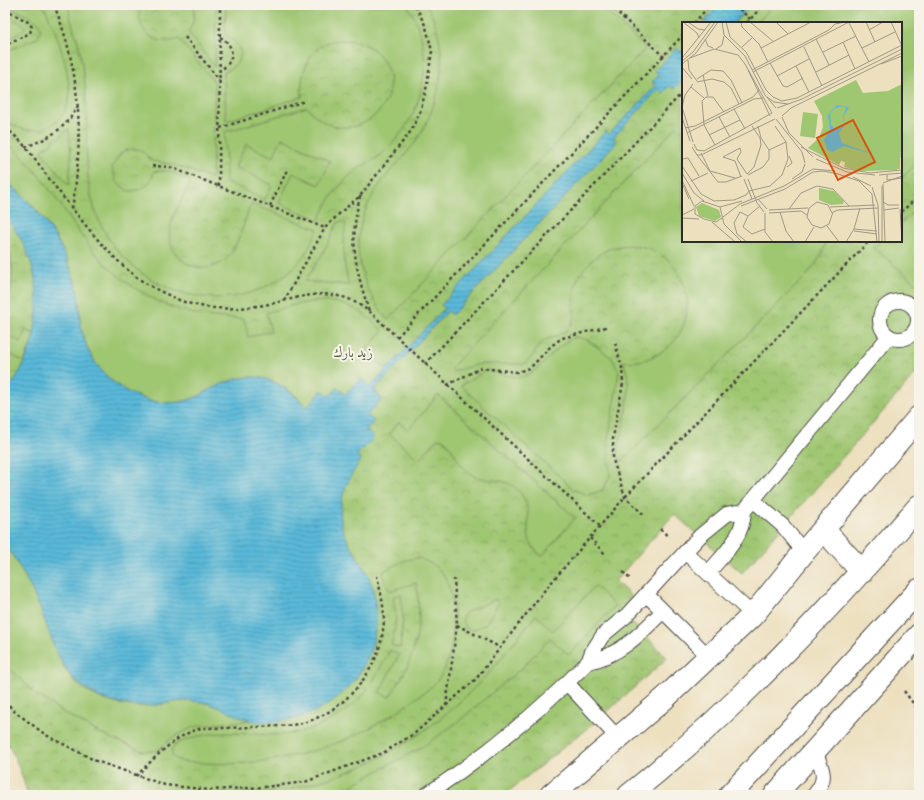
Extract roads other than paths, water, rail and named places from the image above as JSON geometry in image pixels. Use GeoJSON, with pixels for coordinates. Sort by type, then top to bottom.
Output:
{"type":"FeatureCollection","features":[{"type":"Feature","properties":{"kind":"street"},"geometry":{"type":"LineString","coordinates":[[551,795],[619,739],[710,658],[753,615],[804,552],[919,417]]}},
{"type":"Feature","properties":{"kind":"street"},"geometry":{"type":"LineString","coordinates":[[629,795],[698,736],[810,629],[919,506]]}},
{"type":"Feature","properties":{"kind":"street"},"geometry":{"type":"LineString","coordinates":[[824,530],[862,572]]}},
{"type":"Feature","properties":{"kind":"street"},"geometry":{"type":"LineString","coordinates":[[730,795],[919,590]]}},
{"type":"Feature","properties":{"kind":"street"},"geometry":{"type":"LineString","coordinates":[[775,795],[919,635]]}},
{"type":"Feature","properties":{"kind":"lane"},"geometry":{"type":"LineString","coordinates":[[899,301],[906,302],[913,307],[918,315],[915,329],[910,335],[903,338],[889,336],[883,330],[880,323],[880,315],[884,307],[899,301]]}},
{"type":"Feature","properties":{"kind":"lane"},"geometry":{"type":"LineString","coordinates":[[708,573],[738,536],[742,528],[744,511],[889,336]]}},
{"type":"Feature","properties":{"kind":"lane"},"geometry":{"type":"LineString","coordinates":[[753,500],[783,526],[804,552]]}},
{"type":"Feature","properties":{"kind":"lane"},"geometry":{"type":"LineString","coordinates":[[426,795],[466,768],[518,727],[588,662],[592,652],[604,635],[626,616],[685,552],[727,514],[744,511]]}},
{"type":"Feature","properties":{"kind":"lane"},"geometry":{"type":"LineString","coordinates":[[685,552],[753,615]]}},
{"type":"Feature","properties":{"kind":"lane"},"geometry":{"type":"LineString","coordinates":[[646,594],[710,658]]}},
{"type":"Feature","properties":{"kind":"lane"},"geometry":{"type":"LineString","coordinates":[[588,662],[609,656],[618,651],[642,632],[663,611]]}},
{"type":"Feature","properties":{"kind":"lane"},"geometry":{"type":"LineString","coordinates":[[567,683],[619,739]]}},
{"type":"Feature","properties":{"kind":"lane"},"geometry":{"type":"LineString","coordinates":[[814,795],[820,788],[824,779],[815,750]]}},
{"type":"Feature","properties":{"kind":"water"},"geometry":{"type":"Polygon","coordinates":[[[719,5],[751,5],[735,22],[704,22],[719,5]]]}},
{"type":"Feature","properties":{"kind":"water"},"geometry":{"type":"Polygon","coordinates":[[[676,48],[681,52],[682,51],[682,81],[674,89],[670,86],[663,93],[659,89],[613,138],[617,142],[452,315],[448,311],[374,390],[382,399],[367,415],[374,421],[366,430],[374,438],[357,455],[361,459],[345,488],[341,507],[342,526],[348,542],[367,573],[376,602],[376,625],[371,649],[355,680],[330,703],[315,711],[299,717],[269,722],[254,721],[243,718],[216,706],[194,701],[146,706],[126,705],[98,696],[81,685],[60,659],[28,582],[5,545],[5,393],[19,373],[29,351],[35,328],[37,305],[35,281],[29,258],[19,237],[5,217],[5,180],[41,216],[58,242],[72,272],[77,289],[82,333],[88,349],[100,369],[112,381],[129,392],[147,400],[175,403],[193,398],[232,380],[244,377],[255,377],[277,383],[307,407],[323,390],[329,396],[338,388],[345,394],[361,378],[370,387],[445,308],[441,305],[606,131],[609,134],[656,86],[652,82],[659,75],[655,71],[676,48]]]}},
{"type":"Feature","properties":{"kind":"park label","name":"زيد بارك"},"geometry":{"type":"Point","coordinates":[353,353]}}]}
